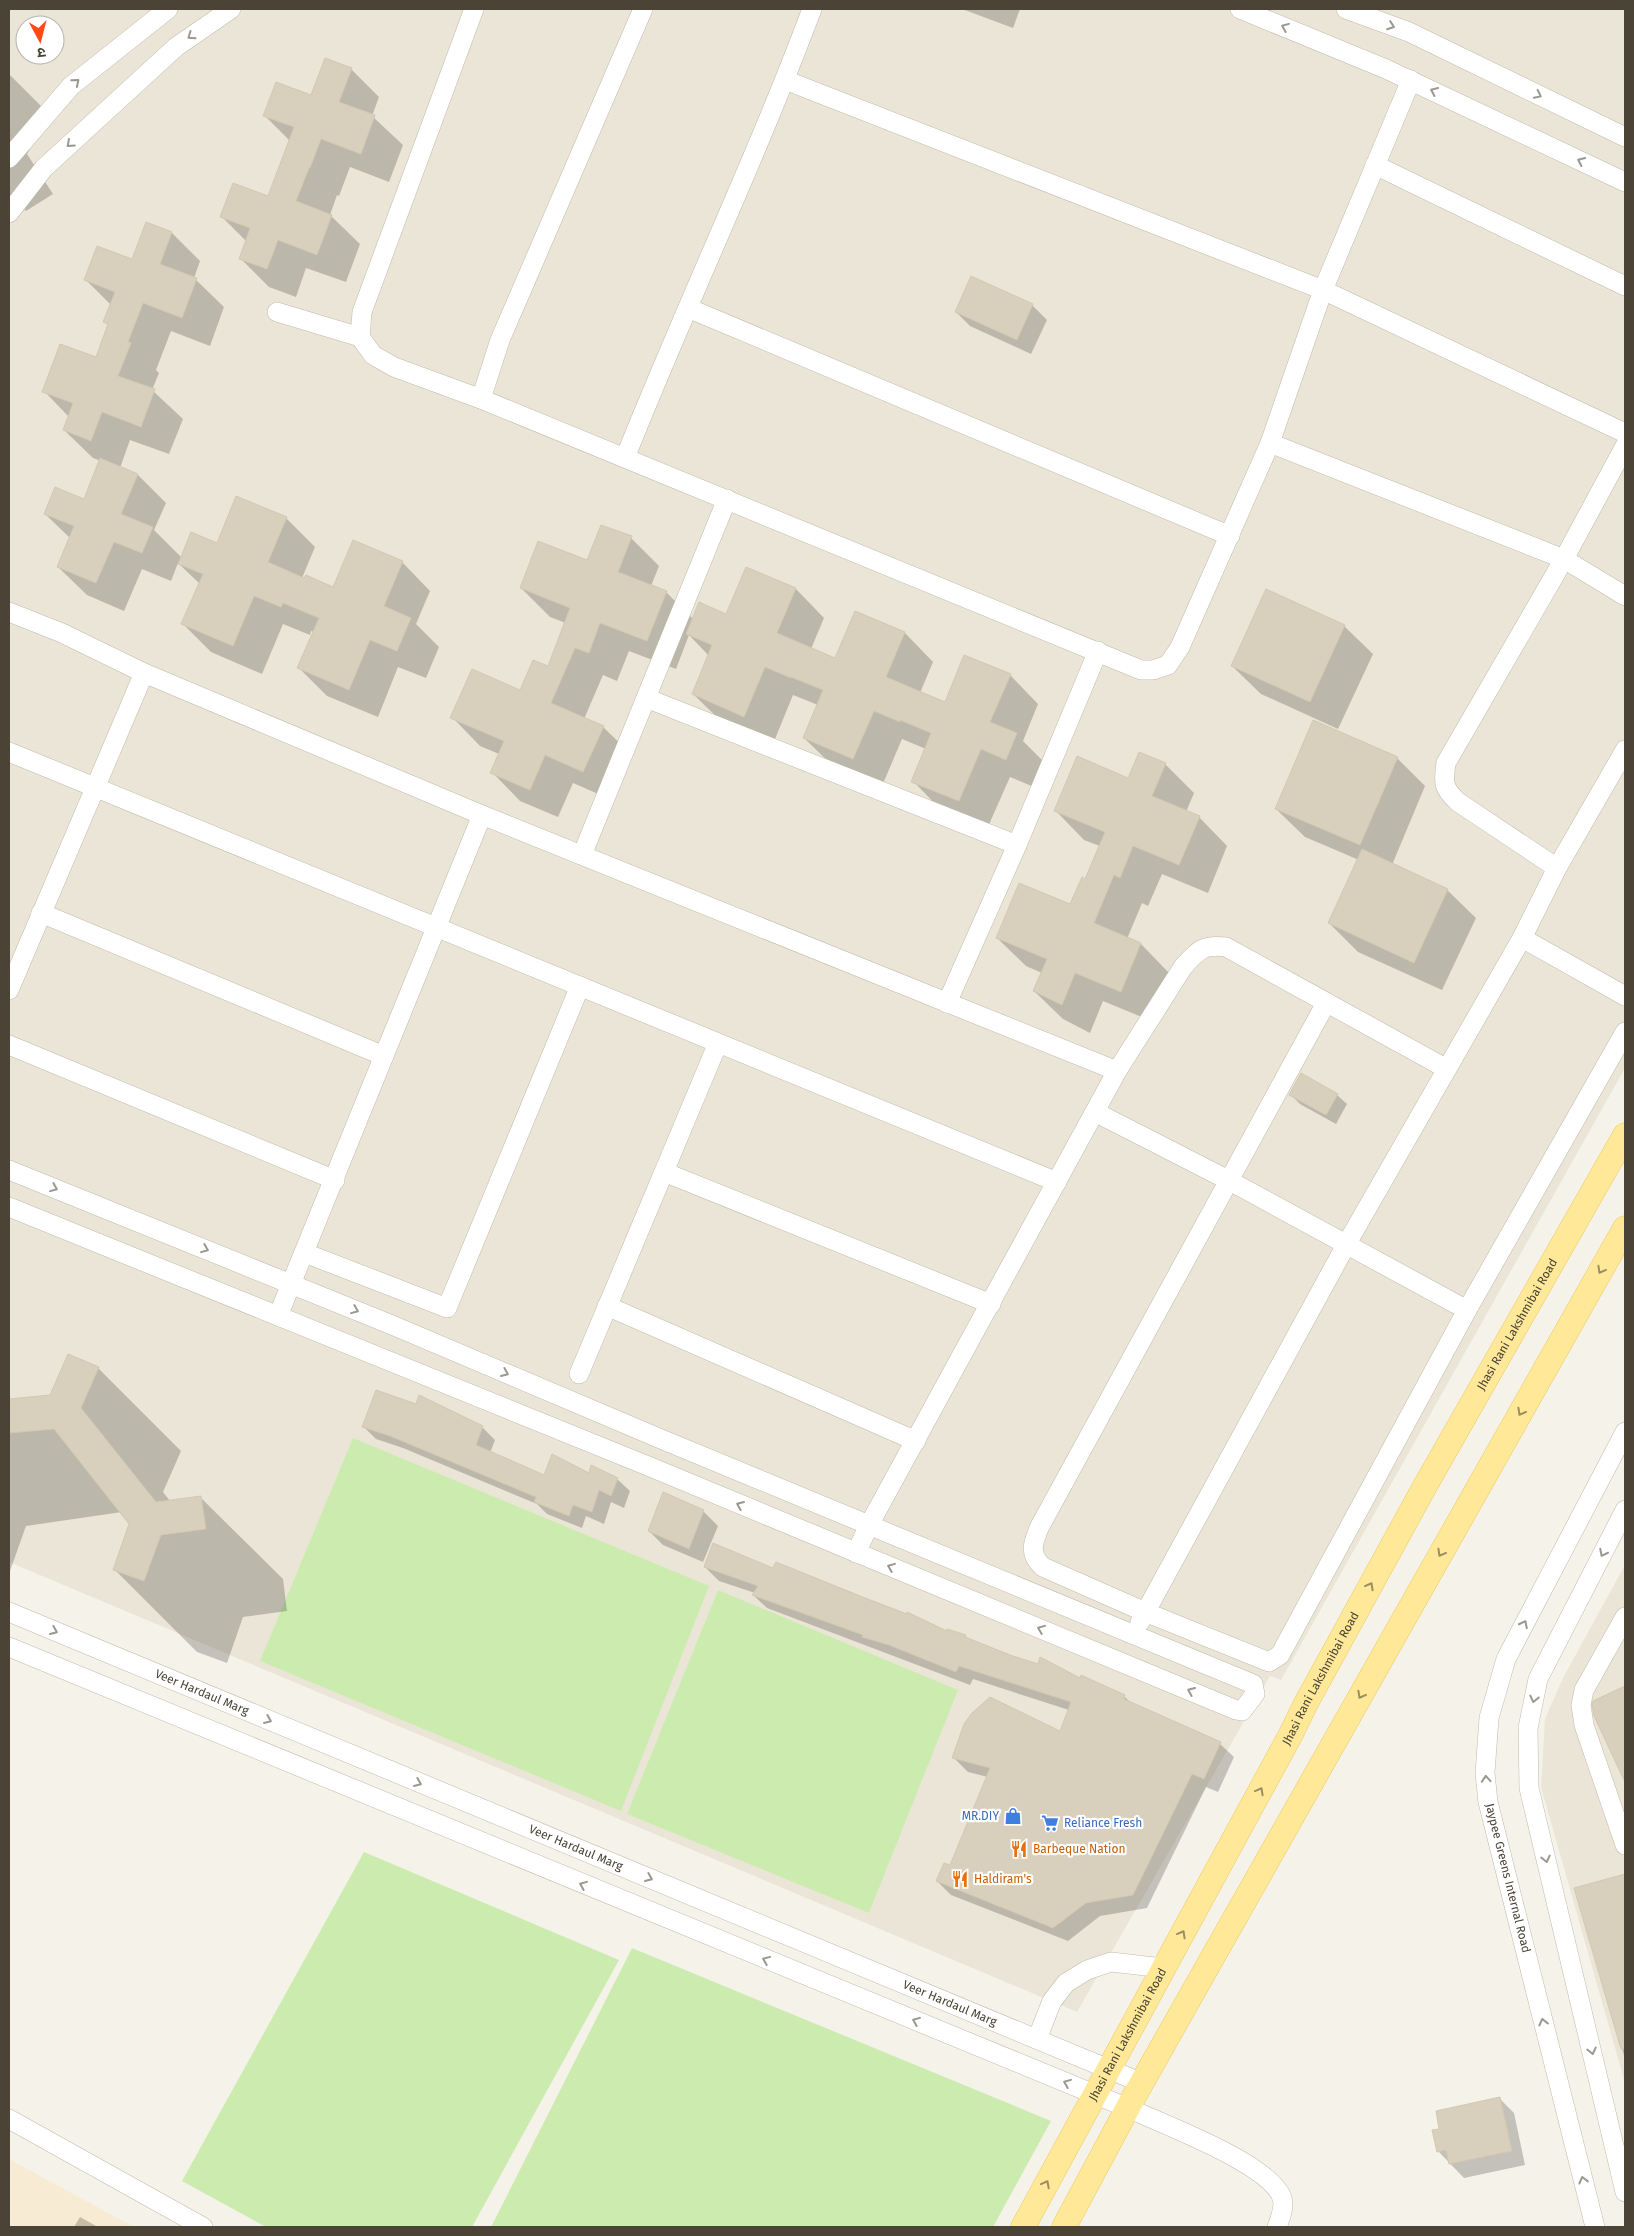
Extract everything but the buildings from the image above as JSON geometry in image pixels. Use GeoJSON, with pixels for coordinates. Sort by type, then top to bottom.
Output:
{"type":"FeatureCollection","features":[{"type":"Feature","properties":{"kind":"main road","name":"Jhasi Rani Lakshmibai Road"},"geometry":{"type":"LineString","coordinates":[[1023,2227],[1425,1486],[1625,1135]]}},
{"type":"Feature","properties":{"kind":"main road"},"geometry":{"type":"LineString","coordinates":[[1064,2227],[1142,2083],[1625,1228]]}},
{"type":"Feature","properties":{"kind":"street"},"geometry":{"type":"LineString","coordinates":[[9,158],[71,86],[168,9]]}},
{"type":"Feature","properties":{"kind":"street"},"geometry":{"type":"LineString","coordinates":[[9,213],[44,168],[73,141],[176,47],[232,9]]}},
{"type":"Feature","properties":{"kind":"street"},"geometry":{"type":"LineString","coordinates":[[360,337],[362,312],[474,9]]}},
{"type":"Feature","properties":{"kind":"street"},"geometry":{"type":"LineString","coordinates":[[481,399],[500,340],[643,9]]}},
{"type":"Feature","properties":{"kind":"street"},"geometry":{"type":"LineString","coordinates":[[625,458],[785,80],[812,9]]}},
{"type":"Feature","properties":{"kind":"street"},"geometry":{"type":"LineString","coordinates":[[1240,9],[1411,80],[1625,182]]}},
{"type":"Feature","properties":{"kind":"street"},"geometry":{"type":"LineString","coordinates":[[1346,9],[1409,32],[1625,137]]}},
{"type":"Feature","properties":{"kind":"street"},"geometry":{"type":"LineString","coordinates":[[785,80],[1323,290],[1625,433]]}},
{"type":"Feature","properties":{"kind":"street"},"geometry":{"type":"LineString","coordinates":[[277,312],[360,337],[373,355],[394,367],[481,399],[1098,650],[1141,670],[1153,670],[1168,665],[1180,647],[1230,536],[1270,443],[1323,290],[1411,80]]}},
{"type":"Feature","properties":{"kind":"street"},"geometry":{"type":"LineString","coordinates":[[1376,165],[1625,286]]}},
{"type":"Feature","properties":{"kind":"street"},"geometry":{"type":"LineString","coordinates":[[688,308],[1230,536]]}},
{"type":"Feature","properties":{"kind":"street"},"geometry":{"type":"LineString","coordinates":[[1270,443],[1564,559],[1625,596]]}},
{"type":"Feature","properties":{"kind":"street"},"geometry":{"type":"LineString","coordinates":[[1557,868],[1458,802],[1447,791],[1443,780],[1446,763],[1564,559],[1625,446]]}},
{"type":"Feature","properties":{"kind":"street"},"geometry":{"type":"LineString","coordinates":[[582,856],[727,499]]}},
{"type":"Feature","properties":{"kind":"street"},"geometry":{"type":"LineString","coordinates":[[9,612],[62,633],[144,673],[482,815],[1117,1071]]}},
{"type":"Feature","properties":{"kind":"street"},"geometry":{"type":"LineString","coordinates":[[947,1003],[1018,845],[1098,650]]}},
{"type":"Feature","properties":{"kind":"street"},"geometry":{"type":"LineString","coordinates":[[9,990],[144,673]]}},
{"type":"Feature","properties":{"kind":"street"},"geometry":{"type":"LineString","coordinates":[[646,698],[1018,845]]}},
{"type":"Feature","properties":{"kind":"street"},"geometry":{"type":"LineString","coordinates":[[1134,1634],[1346,1245],[1522,938],[1557,868],[1625,750]]}},
{"type":"Feature","properties":{"kind":"street"},"geometry":{"type":"LineString","coordinates":[[9,752],[1057,1182]]}},
{"type":"Feature","properties":{"kind":"street"},"geometry":{"type":"LineString","coordinates":[[278,1316],[335,1180],[482,815]]}},
{"type":"Feature","properties":{"kind":"street"},"geometry":{"type":"LineString","coordinates":[[41,913],[384,1056]]}},
{"type":"Feature","properties":{"kind":"street"},"geometry":{"type":"LineString","coordinates":[[1522,938],[1625,996]]}},
{"type":"Feature","properties":{"kind":"street"},"geometry":{"type":"LineString","coordinates":[[856,1553],[869,1525],[1117,1071],[1183,967],[1195,953],[1210,945],[1226,947],[1447,1069]]}},
{"type":"Feature","properties":{"kind":"street"},"geometry":{"type":"LineString","coordinates":[[305,1252],[447,1308],[580,986]]}},
{"type":"Feature","properties":{"kind":"street"},"geometry":{"type":"LineString","coordinates":[[1326,1003],[1228,1180],[1034,1541],[1032,1552],[1035,1560],[1043,1567],[1264,1661],[1275,1660],[1280,1655],[1467,1310],[1625,1032]]}},
{"type":"Feature","properties":{"kind":"street"},"geometry":{"type":"LineString","coordinates":[[579,1374],[718,1043]]}},
{"type":"Feature","properties":{"kind":"street"},"geometry":{"type":"LineString","coordinates":[[9,1045],[335,1180]]}},
{"type":"Feature","properties":{"kind":"street"},"geometry":{"type":"LineString","coordinates":[[1095,1112],[1228,1180],[1467,1310]]}},
{"type":"Feature","properties":{"kind":"street"},"geometry":{"type":"LineString","coordinates":[[9,1170],[290,1284],[1253,1684],[1254,1694],[1242,1711],[1236,1710],[9,1207]]}},
{"type":"Feature","properties":{"kind":"street"},"geometry":{"type":"LineString","coordinates":[[664,1172],[991,1304]]}},
{"type":"Feature","properties":{"kind":"street"},"geometry":{"type":"LineString","coordinates":[[608,1306],[916,1441]]}},
{"type":"Feature","properties":{"kind":"street","name":"Jaypee Greens Internal Road"},"geometry":{"type":"LineString","coordinates":[[1595,2227],[1488,1802],[1486,1773],[1489,1718],[1506,1659],[1625,1432]]}},
{"type":"Feature","properties":{"kind":"street"},"geometry":{"type":"LineString","coordinates":[[1625,1510],[1538,1679],[1528,1728],[1529,1788],[1625,2192]]}},
{"type":"Feature","properties":{"kind":"street","name":"Veer Hardaul Marg"},"geometry":{"type":"LineString","coordinates":[[9,1612],[1142,2083]]}},
{"type":"Feature","properties":{"kind":"street"},"geometry":{"type":"LineString","coordinates":[[1625,1617],[1584,1690],[1581,1705],[1584,1725],[1625,1845]]}},
{"type":"Feature","properties":{"kind":"street"},"geometry":{"type":"LineString","coordinates":[[9,1648],[1128,2108],[1235,2158],[1266,2176],[1276,2186],[1283,2199],[1282,2214],[1277,2227]]}},
{"type":"Feature","properties":{"kind":"street"},"geometry":{"type":"LineString","coordinates":[[1037,2039],[1052,2002],[1066,1983],[1087,1970],[1111,1962],[1163,1968]]}},
{"type":"Feature","properties":{"kind":"street"},"geometry":{"type":"LineString","coordinates":[[9,2119],[203,2227]]}},
{"type":"Feature","properties":{"kind":"shaded area"},"geometry":{"type":"Polygon","coordinates":[[[9,9],[1625,9],[1625,1068],[1281,1680],[1270,1676],[1077,2012],[9,1562],[9,9]]]}},
{"type":"Feature","properties":{"kind":"shaded area"},"geometry":{"type":"Polygon","coordinates":[[[1625,1565],[1625,2083],[1541,1787],[1545,1719],[1563,1678],[1625,1565]]]}},
{"type":"Feature","properties":{"kind":"shaded area"},"geometry":{"type":"Polygon","coordinates":[[[9,2159],[31,2171],[134,2227],[9,2227],[9,2159]]]}},
{"type":"Feature","properties":{"kind":"green space"},"geometry":{"type":"Polygon","coordinates":[[[353,1438],[709,1586],[621,1811],[260,1661],[353,1438]]]}},
{"type":"Feature","properties":{"kind":"green space"},"geometry":{"type":"Polygon","coordinates":[[[718,1590],[958,1690],[869,1913],[627,1814],[718,1590]]]}},
{"type":"Feature","properties":{"kind":"green space"},"geometry":{"type":"Polygon","coordinates":[[[364,1852],[619,1960],[472,2227],[266,2227],[182,2181],[364,1852]]]}},
{"type":"Feature","properties":{"kind":"green space"},"geometry":{"type":"Polygon","coordinates":[[[632,1948],[1051,2121],[993,2227],[491,2227],[632,1948]]]}},
{"type":"Feature","properties":{"kind":"place","name":"MR.DIY"},"geometry":{"type":"Point","coordinates":[1013,1816]}},
{"type":"Feature","properties":{"kind":"place","name":"Reliance Fresh"},"geometry":{"type":"Point","coordinates":[1050,1823]}},
{"type":"Feature","properties":{"kind":"place","name":"Barbeque Nation"},"geometry":{"type":"Point","coordinates":[1019,1849]}},
{"type":"Feature","properties":{"kind":"place","name":"Haldiram's"},"geometry":{"type":"Point","coordinates":[960,1879]}}]}
